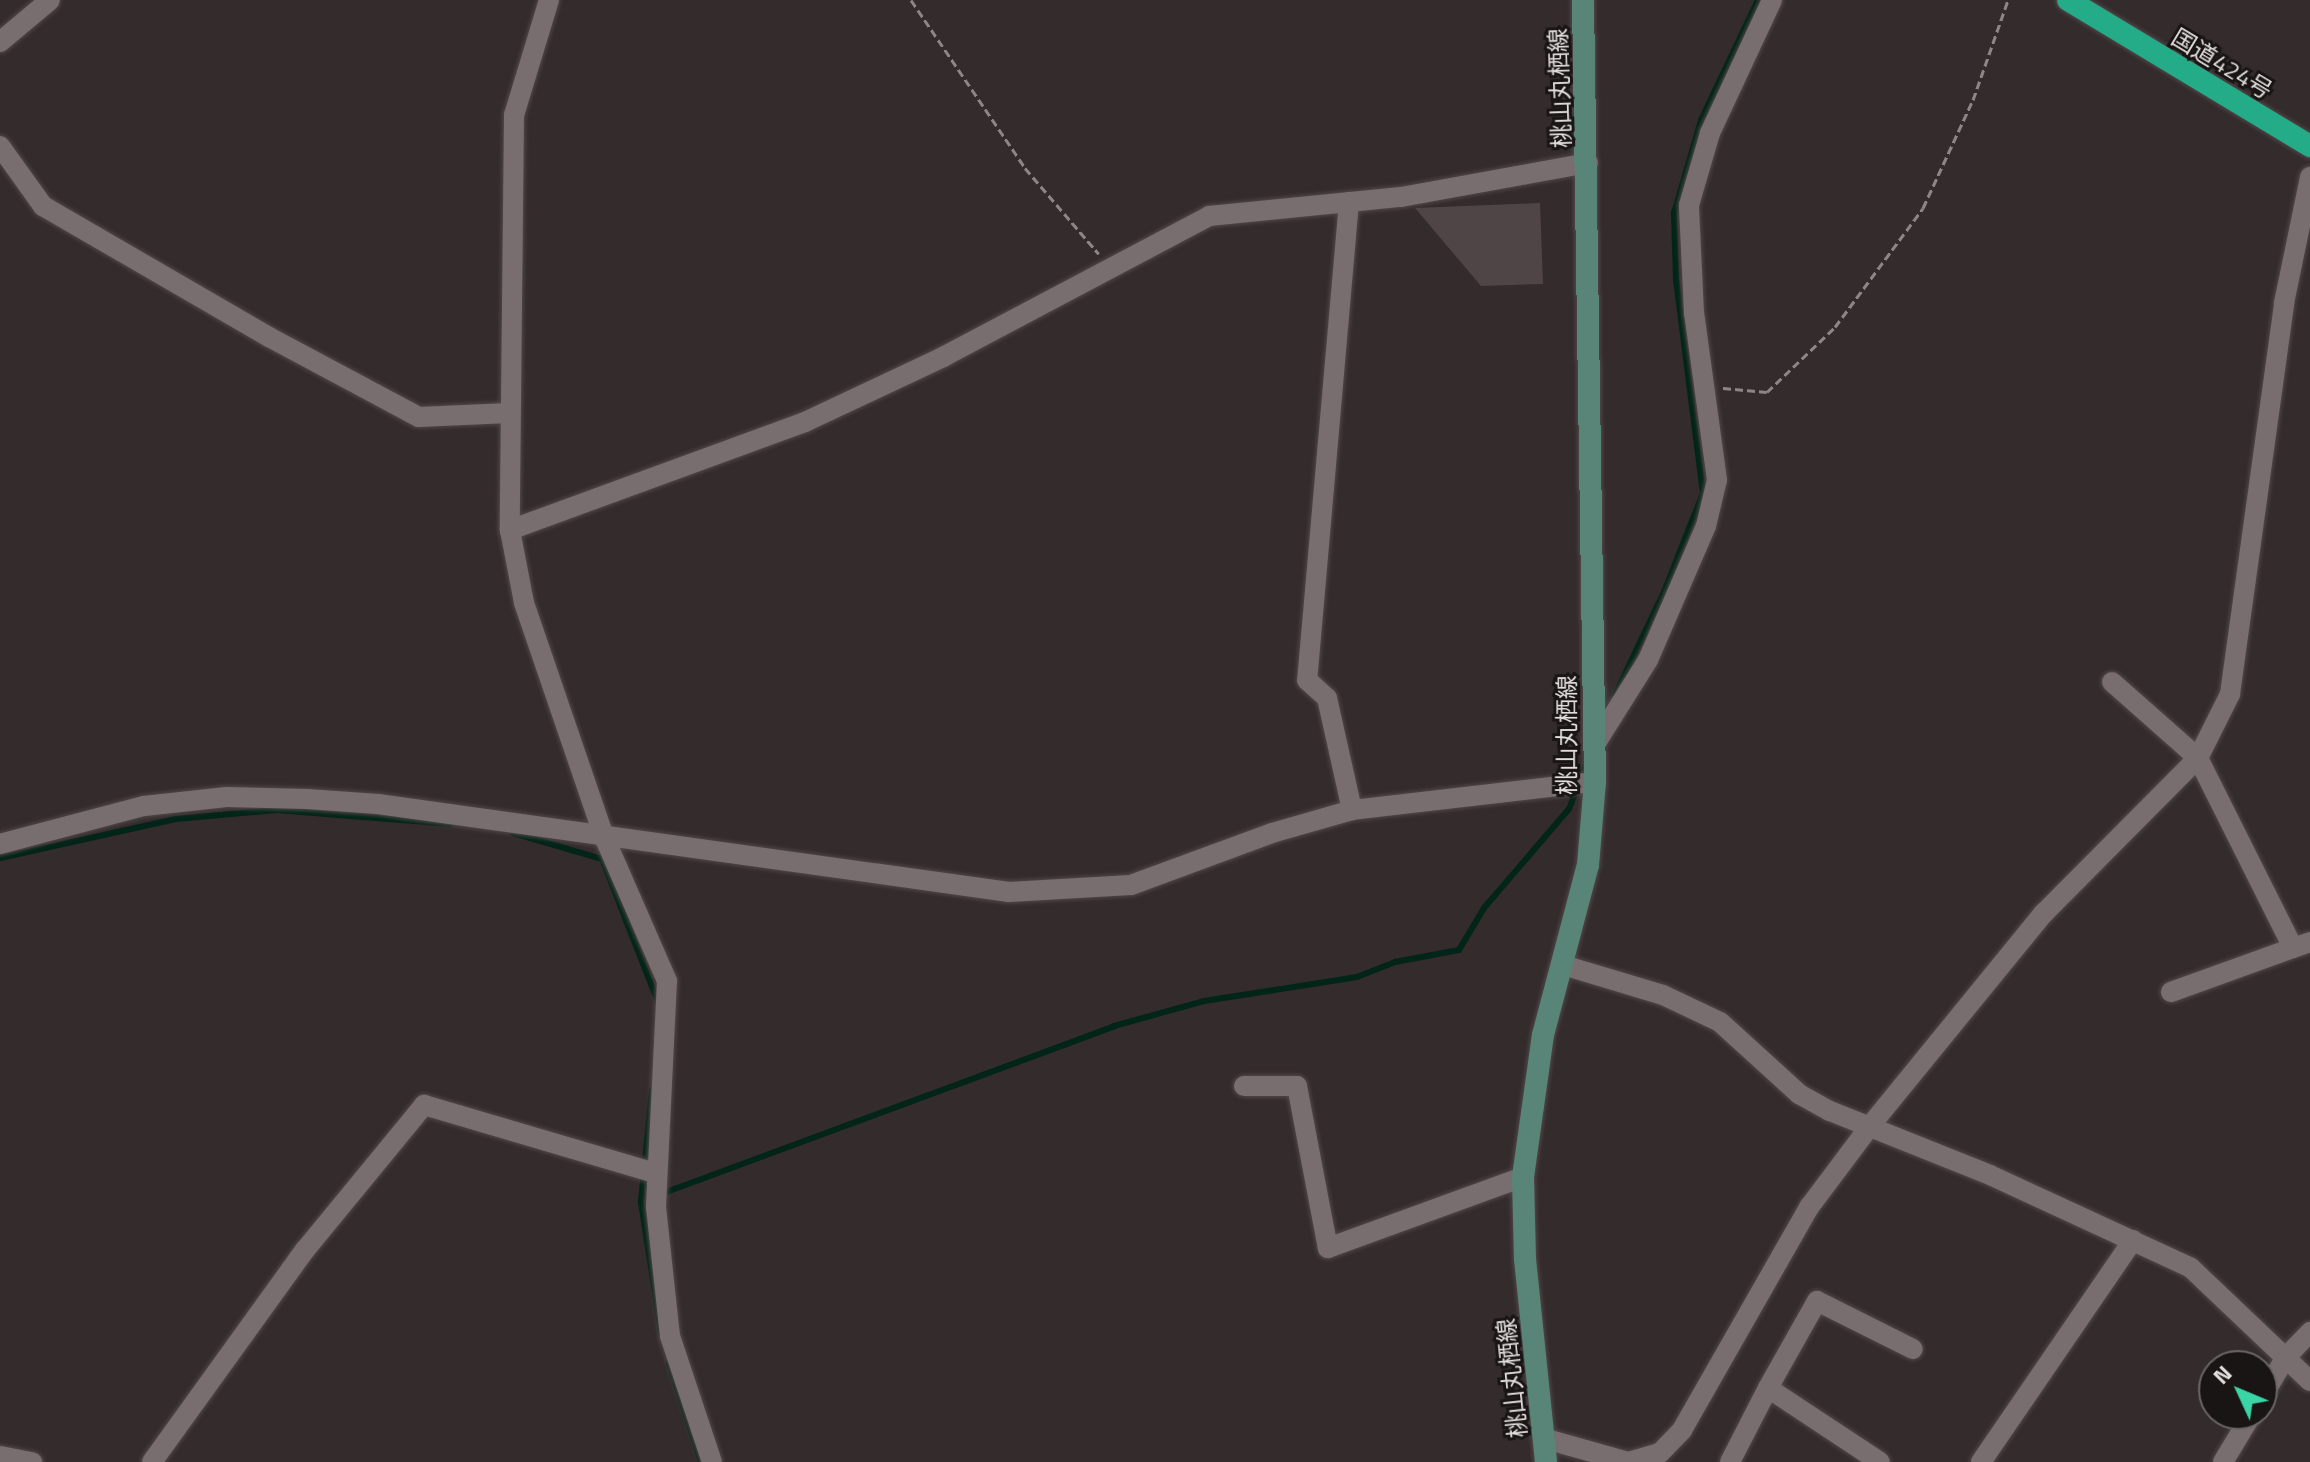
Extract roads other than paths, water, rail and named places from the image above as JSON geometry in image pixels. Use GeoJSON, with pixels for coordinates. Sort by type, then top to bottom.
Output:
{"type":"FeatureCollection","features":[{"type":"Feature","properties":{"kind":"highway","name":"国道424号"},"geometry":{"type":"LineString","coordinates":[[2068,0],[2310,146]]}},
{"type":"Feature","properties":{"kind":"main road","name":"桃山丸栖線"},"geometry":{"type":"LineString","coordinates":[[1546,1462],[1525,1259],[1523,1177],[1530,1099],[1588,865],[1595,782],[1588,163],[1583,0]]}},
{"type":"Feature","properties":{"kind":"street"},"geometry":{"type":"LineString","coordinates":[[0,42],[50,0]]}},
{"type":"Feature","properties":{"kind":"street"},"geometry":{"type":"LineString","coordinates":[[549,0],[514,115],[510,530],[524,603],[605,839],[667,981],[669,1025],[655,1173],[670,1336],[712,1462]]}},
{"type":"Feature","properties":{"kind":"street"},"geometry":{"type":"LineString","coordinates":[[1594,746],[1648,660],[1706,526],[1717,480],[1689,254],[1689,205],[1710,133],[1772,0]]}},
{"type":"Feature","properties":{"kind":"street"},"geometry":{"type":"LineString","coordinates":[[0,146],[43,206],[269,337],[405,410],[419,417],[509,413]]}},
{"type":"Feature","properties":{"kind":"street"},"geometry":{"type":"LineString","coordinates":[[510,530],[805,422],[1111,269],[1209,216],[1401,197],[1588,163]]}},
{"type":"Feature","properties":{"kind":"street"},"geometry":{"type":"LineString","coordinates":[[1546,1439],[1628,1462],[1660,1453],[1682,1430],[1810,1206],[1870,1126],[2044,913],[2198,758],[2230,694],[2284,303],[2310,177]]}},
{"type":"Feature","properties":{"kind":"street"},"geometry":{"type":"LineString","coordinates":[[1349,202],[1307,680],[1327,698],[1352,810]]}},
{"type":"Feature","properties":{"kind":"street"},"geometry":{"type":"LineString","coordinates":[[2112,682],[2198,758],[2302,945],[2171,992]]}},
{"type":"Feature","properties":{"kind":"street"},"geometry":{"type":"LineString","coordinates":[[0,844],[144,806],[227,797],[378,804],[605,839],[1009,892],[1131,885],[1272,833],[1352,810],[1595,782]]}},
{"type":"Feature","properties":{"kind":"street"},"geometry":{"type":"LineString","coordinates":[[1563,965],[1663,995],[1720,1022],[1799,1094],[2191,1268],[2298,1369]]}},
{"type":"Feature","properties":{"kind":"street"},"geometry":{"type":"LineString","coordinates":[[1244,1086],[1297,1086],[1328,1248],[1523,1177]]}},
{"type":"Feature","properties":{"kind":"street"},"geometry":{"type":"LineString","coordinates":[[152,1462],[305,1250],[424,1105],[655,1173]]}},
{"type":"Feature","properties":{"kind":"street"},"geometry":{"type":"LineString","coordinates":[[1981,1462],[2133,1240]]}},
{"type":"Feature","properties":{"kind":"street"},"geometry":{"type":"LineString","coordinates":[[1730,1462],[1817,1301],[1913,1349]]}},
{"type":"Feature","properties":{"kind":"street"},"geometry":{"type":"LineString","coordinates":[[2278,1385],[2298,1369],[2310,1332]]}},
{"type":"Feature","properties":{"kind":"street"},"geometry":{"type":"LineString","coordinates":[[1768,1388],[1880,1462]]}},
{"type":"Feature","properties":{"kind":"street"},"geometry":{"type":"LineString","coordinates":[[2223,1462],[2242,1430]]}},
{"type":"Feature","properties":{"kind":"street"},"geometry":{"type":"LineString","coordinates":[[0,1456],[32,1462]]}},
{"type":"Feature","properties":{"kind":"waterway"},"geometry":{"type":"LineString","coordinates":[[1615,695],[1664,592],[1703,493],[1676,280],[1674,213],[1701,120],[1758,0]]}},
{"type":"Feature","properties":{"kind":"waterway"},"geometry":{"type":"LineString","coordinates":[[661,1194],[1114,1026],[1204,1001],[1357,977],[1395,962],[1459,950],[1484,908],[1569,809],[1586,765]]}},
{"type":"Feature","properties":{"kind":"waterway"},"geometry":{"type":"LineString","coordinates":[[0,858],[176,819],[277,810],[450,824]]}},
{"type":"Feature","properties":{"kind":"waterway"},"geometry":{"type":"LineString","coordinates":[[513,833],[602,859],[657,999]]}},
{"type":"Feature","properties":{"kind":"waterway"},"geometry":{"type":"LineString","coordinates":[[652,1090],[641,1202],[661,1333]]}},
{"type":"Feature","properties":{"kind":"waterway"},"geometry":{"type":"LineString","coordinates":[[669,1363],[701,1462]]}}]}
